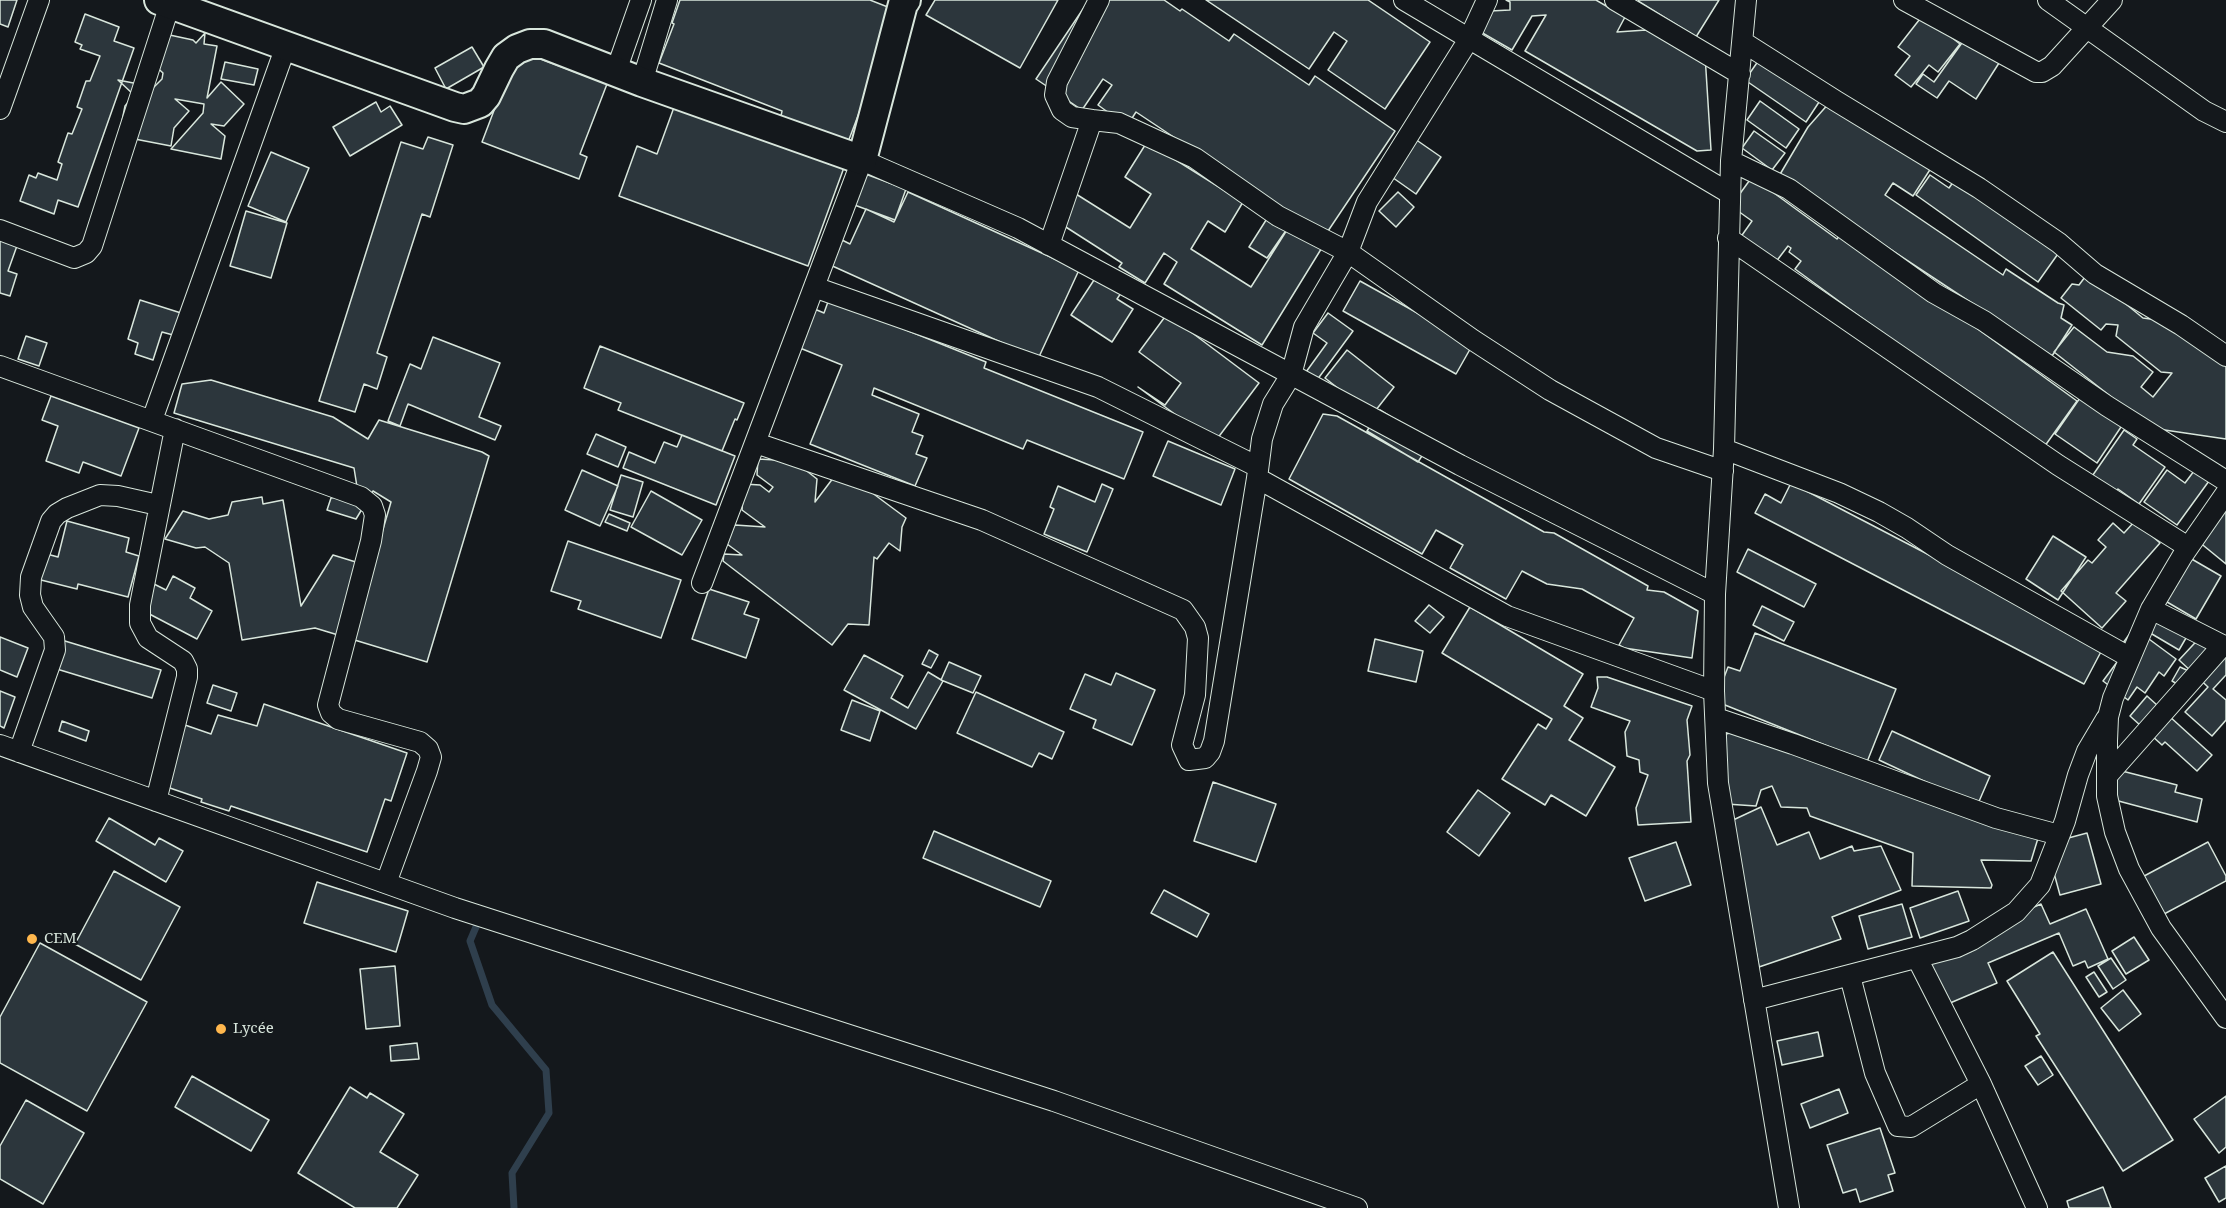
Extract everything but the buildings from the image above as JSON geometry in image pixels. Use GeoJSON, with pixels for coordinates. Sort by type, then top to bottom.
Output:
{"type":"FeatureCollection","features":[{"type":"Feature","properties":{"kind":"street"},"geometry":{"type":"LineString","coordinates":[[0,109],[39,0]]}},
{"type":"Feature","properties":{"kind":"street"},"geometry":{"type":"LineString","coordinates":[[616,71],[641,0]]}},
{"type":"Feature","properties":{"kind":"street"},"geometry":{"type":"LineString","coordinates":[[642,82],[667,0]]}},
{"type":"Feature","properties":{"kind":"street"},"geometry":{"type":"LineString","coordinates":[[1099,0],[1057,82],[1055,95],[1062,110],[1072,117],[1112,121],[1136,129],[1195,158],[1278,216],[1348,252],[1473,340],[1550,390],[1656,448],[1722,471]]}},
{"type":"Feature","properties":{"kind":"street"},"geometry":{"type":"LineString","coordinates":[[1404,0],[1729,193]]}},
{"type":"Feature","properties":{"kind":"street"},"geometry":{"type":"LineString","coordinates":[[756,442],[982,520],[1183,610],[1195,627],[1197,638],[1194,695],[1182,746],[1189,760],[1205,758],[1214,741],[1262,439],[1273,404],[1291,375],[1304,327],[1348,252],[1367,202],[1469,39],[1487,0]]}},
{"type":"Feature","properties":{"kind":"street"},"geometry":{"type":"LineString","coordinates":[[1615,0],[1740,74]]}},
{"type":"Feature","properties":{"kind":"street"},"geometry":{"type":"LineString","coordinates":[[1746,0],[1729,193],[1724,449],[1715,594],[1714,691],[1718,783],[1789,1208]]}},
{"type":"Feature","properties":{"kind":"street"},"geometry":{"type":"LineString","coordinates":[[1904,0],[2036,72],[2042,72],[2052,66],[2112,0]]}},
{"type":"Feature","properties":{"kind":"street"},"geometry":{"type":"LineString","coordinates":[[2048,0],[2204,111],[2226,122]]}},
{"type":"Feature","properties":{"kind":"street"},"geometry":{"type":"LineString","coordinates":[[702,583],[862,160],[901,1]]}},
{"type":"Feature","properties":{"kind":"street"},"geometry":{"type":"LineString","coordinates":[[0,230],[74,258],[87,253],[92,246],[165,2],[464,109],[480,103],[486,96],[506,57],[530,44],[544,44],[642,82],[862,160],[1018,228],[1460,465],[1715,594]]}},
{"type":"Feature","properties":{"kind":"street"},"geometry":{"type":"LineString","coordinates":[[1743,42],[1980,188],[2059,243],[2095,274],[2181,325],[2226,356]]}},
{"type":"Feature","properties":{"kind":"street"},"geometry":{"type":"LineString","coordinates":[[152,420],[286,46]]}},
{"type":"Feature","properties":{"kind":"street"},"geometry":{"type":"LineString","coordinates":[[1049,245],[1092,120]]}},
{"type":"Feature","properties":{"kind":"street"},"geometry":{"type":"LineString","coordinates":[[1731,161],[1789,189],[1934,293],[1984,321],[2107,406],[2226,481]]}},
{"type":"Feature","properties":{"kind":"street"},"geometry":{"type":"LineString","coordinates":[[1728,238],[2058,465],[2188,548]]}},
{"type":"Feature","properties":{"kind":"street"},"geometry":{"type":"LineString","coordinates":[[814,287],[1098,387],[1257,473],[1507,616],[1714,691]]}},
{"type":"Feature","properties":{"kind":"street"},"geometry":{"type":"LineString","coordinates":[[0,366],[361,497],[372,507],[375,515],[371,541],[328,705],[331,713],[338,719],[420,742],[428,749],[431,757],[386,883]]}},
{"type":"Feature","properties":{"kind":"street"},"geometry":{"type":"LineString","coordinates":[[156,801],[187,669],[183,661],[148,638],[141,623],[140,605],[175,429]]}},
{"type":"Feature","properties":{"kind":"street"},"geometry":{"type":"LineString","coordinates":[[1724,449],[1879,512],[1957,561],[2129,657]]}},
{"type":"Feature","properties":{"kind":"street"},"geometry":{"type":"LineString","coordinates":[[1754,1000],[1949,950],[1972,940],[2016,912],[2040,885],[2087,751],[2108,717],[2129,657],[2151,609],[2188,548],[2226,493]]}},
{"type":"Feature","properties":{"kind":"street"},"geometry":{"type":"LineString","coordinates":[[158,506],[118,496],[100,495],[67,508],[51,521],[31,578],[30,595],[33,607],[54,637],[55,650],[9,748],[455,908],[1054,1101],[1357,1208]]}},
{"type":"Feature","properties":{"kind":"street"},"geometry":{"type":"LineString","coordinates":[[2107,776],[2225,646],[2151,609]]}},
{"type":"Feature","properties":{"kind":"street"},"geometry":{"type":"LineString","coordinates":[[2108,717],[2107,796],[2115,832],[2129,869],[2161,928],[2226,1018]]}},
{"type":"Feature","properties":{"kind":"street"},"geometry":{"type":"LineString","coordinates":[[1716,718],[1996,818],[2059,835]]}},
{"type":"Feature","properties":{"kind":"street"},"geometry":{"type":"LineString","coordinates":[[1917,958],[1981,1084],[2037,1208]]}},
{"type":"Feature","properties":{"kind":"street"},"geometry":{"type":"LineString","coordinates":[[1850,976],[1875,1073],[1898,1126],[1911,1127],[1981,1084]]}},
{"type":"Feature","properties":{"kind":"waterway"},"geometry":{"type":"LineString","coordinates":[[476,927],[470,941],[492,1005],[546,1070],[549,1113],[512,1173],[514,1208]]}},
{"type":"Feature","properties":{"kind":"place","name":"CEM"},"geometry":{"type":"Point","coordinates":[32,939]}},
{"type":"Feature","properties":{"kind":"place","name":"Lycée"},"geometry":{"type":"Point","coordinates":[221,1029]}}]}
